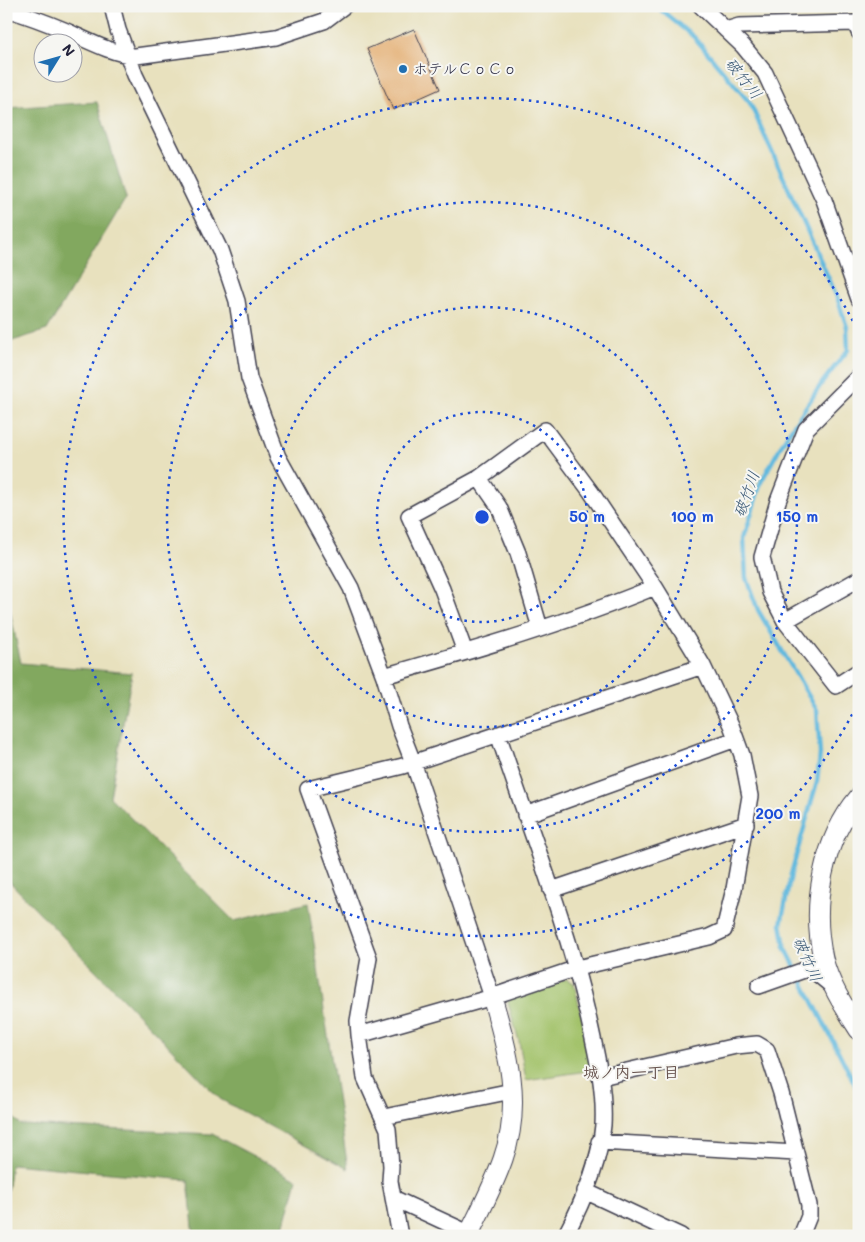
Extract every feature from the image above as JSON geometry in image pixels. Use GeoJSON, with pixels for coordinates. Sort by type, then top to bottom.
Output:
{"type":"FeatureCollection","features":[{"type":"Feature","properties":{"kind":"street"},"geometry":{"type":"LineString","coordinates":[[112,6],[135,75],[220,250],[237,301],[249,378],[278,457],[351,588],[384,676],[399,726],[413,762],[492,997],[506,1044],[513,1093],[510,1125],[503,1159],[471,1235],[393,1198]]}},
{"type":"Feature","properties":{"kind":"street"},"geometry":{"type":"LineString","coordinates":[[6,9],[41,20],[95,44],[127,55],[136,56],[276,37],[324,20],[344,6]]}},
{"type":"Feature","properties":{"kind":"street"},"geometry":{"type":"LineString","coordinates":[[701,6],[743,46],[765,73],[824,200],[859,299]]}},
{"type":"Feature","properties":{"kind":"street"},"geometry":{"type":"LineString","coordinates":[[726,30],[739,26],[855,23],[859,32]]}},
{"type":"Feature","properties":{"kind":"street"},"geometry":{"type":"LineString","coordinates":[[859,376],[806,429],[778,501],[762,557],[770,592],[785,621],[836,686],[859,671]]}},
{"type":"Feature","properties":{"kind":"street"},"geometry":{"type":"LineString","coordinates":[[359,1035],[492,997],[577,968],[709,937],[724,930],[750,796],[742,754],[731,725],[703,666],[655,587],[592,492],[545,430],[479,478],[409,516],[442,589],[465,652]]}},
{"type":"Feature","properties":{"kind":"street"},"geometry":{"type":"LineString","coordinates":[[479,478],[499,507],[518,553],[540,628]]}},
{"type":"Feature","properties":{"kind":"street"},"geometry":{"type":"LineString","coordinates":[[785,621],[858,576]]}},
{"type":"Feature","properties":{"kind":"street"},"geometry":{"type":"LineString","coordinates":[[384,676],[604,608],[655,587]]}},
{"type":"Feature","properties":{"kind":"street"},"geometry":{"type":"LineString","coordinates":[[400,1236],[390,1181],[391,1166],[388,1129],[365,1078],[359,1035],[358,1020],[369,958],[308,789],[413,762],[703,666]]}},
{"type":"Feature","properties":{"kind":"street"},"geometry":{"type":"LineString","coordinates":[[498,734],[577,968],[601,1077],[603,1125],[594,1164],[578,1212],[565,1236]]}},
{"type":"Feature","properties":{"kind":"street"},"geometry":{"type":"LineString","coordinates":[[525,815],[736,739]]}},
{"type":"Feature","properties":{"kind":"street"},"geometry":{"type":"LineString","coordinates":[[859,797],[849,809],[836,834],[823,870],[819,898],[819,931],[823,959],[833,987],[859,1030]]}},
{"type":"Feature","properties":{"kind":"street"},"geometry":{"type":"LineString","coordinates":[[551,890],[746,824]]}},
{"type":"Feature","properties":{"kind":"street"},"geometry":{"type":"LineString","coordinates":[[759,986],[810,968],[833,987]]}},
{"type":"Feature","properties":{"kind":"street"},"geometry":{"type":"LineString","coordinates":[[601,1077],[736,1046],[757,1044],[767,1050],[781,1093],[809,1205],[809,1216],[802,1236]]}},
{"type":"Feature","properties":{"kind":"street"},"geometry":{"type":"LineString","coordinates":[[384,1117],[513,1093]]}},
{"type":"Feature","properties":{"kind":"street"},"geometry":{"type":"LineString","coordinates":[[599,1142],[796,1153]]}},
{"type":"Feature","properties":{"kind":"street"},"geometry":{"type":"LineString","coordinates":[[585,1191],[681,1236]]}},
{"type":"Feature","properties":{"kind":"green space"},"geometry":{"type":"Polygon","coordinates":[[[97,102],[126,198],[47,330],[6,343],[6,108],[97,102]]]}},
{"type":"Feature","properties":{"kind":"green space"},"geometry":{"type":"Polygon","coordinates":[[[6,591],[21,663],[132,673],[110,797],[234,921],[308,903],[348,1169],[220,1099],[6,878],[6,591]]]}},
{"type":"Feature","properties":{"kind":"green space"},"geometry":{"type":"Polygon","coordinates":[[[566,979],[574,983],[594,1070],[526,1080],[519,1041],[508,1003],[509,999],[566,979]]]}},
{"type":"Feature","properties":{"kind":"green space"},"geometry":{"type":"Polygon","coordinates":[[[6,1110],[21,1125],[212,1134],[297,1179],[282,1236],[194,1236],[188,1180],[11,1164],[6,1201],[6,1110]]]}},
{"type":"Feature","properties":{"kind":"building","name":"ホテルＣｏＣｏ"},"geometry":{"type":"Polygon","coordinates":[[[414,29],[440,89],[393,110],[367,49],[414,29]]]}},
{"type":"Feature","properties":{"kind":"waterway","name":"破竹川"},"geometry":{"type":"LineString","coordinates":[[656,6],[695,38],[750,103],[837,297],[847,327],[848,350],[822,383],[787,435],[761,482],[744,538],[746,578],[758,610],[817,710],[820,754],[817,782],[791,874],[781,924],[785,947],[859,1092]]}},
{"type":"Feature","properties":{"kind":"place","name":"ホテルＣｏＣｏ"},"geometry":{"type":"Point","coordinates":[403,69]}},
{"type":"Feature","properties":{"kind":"district","name":"城ノ内一丁目"},"geometry":{"type":"Point","coordinates":[631,1072]}}]}
